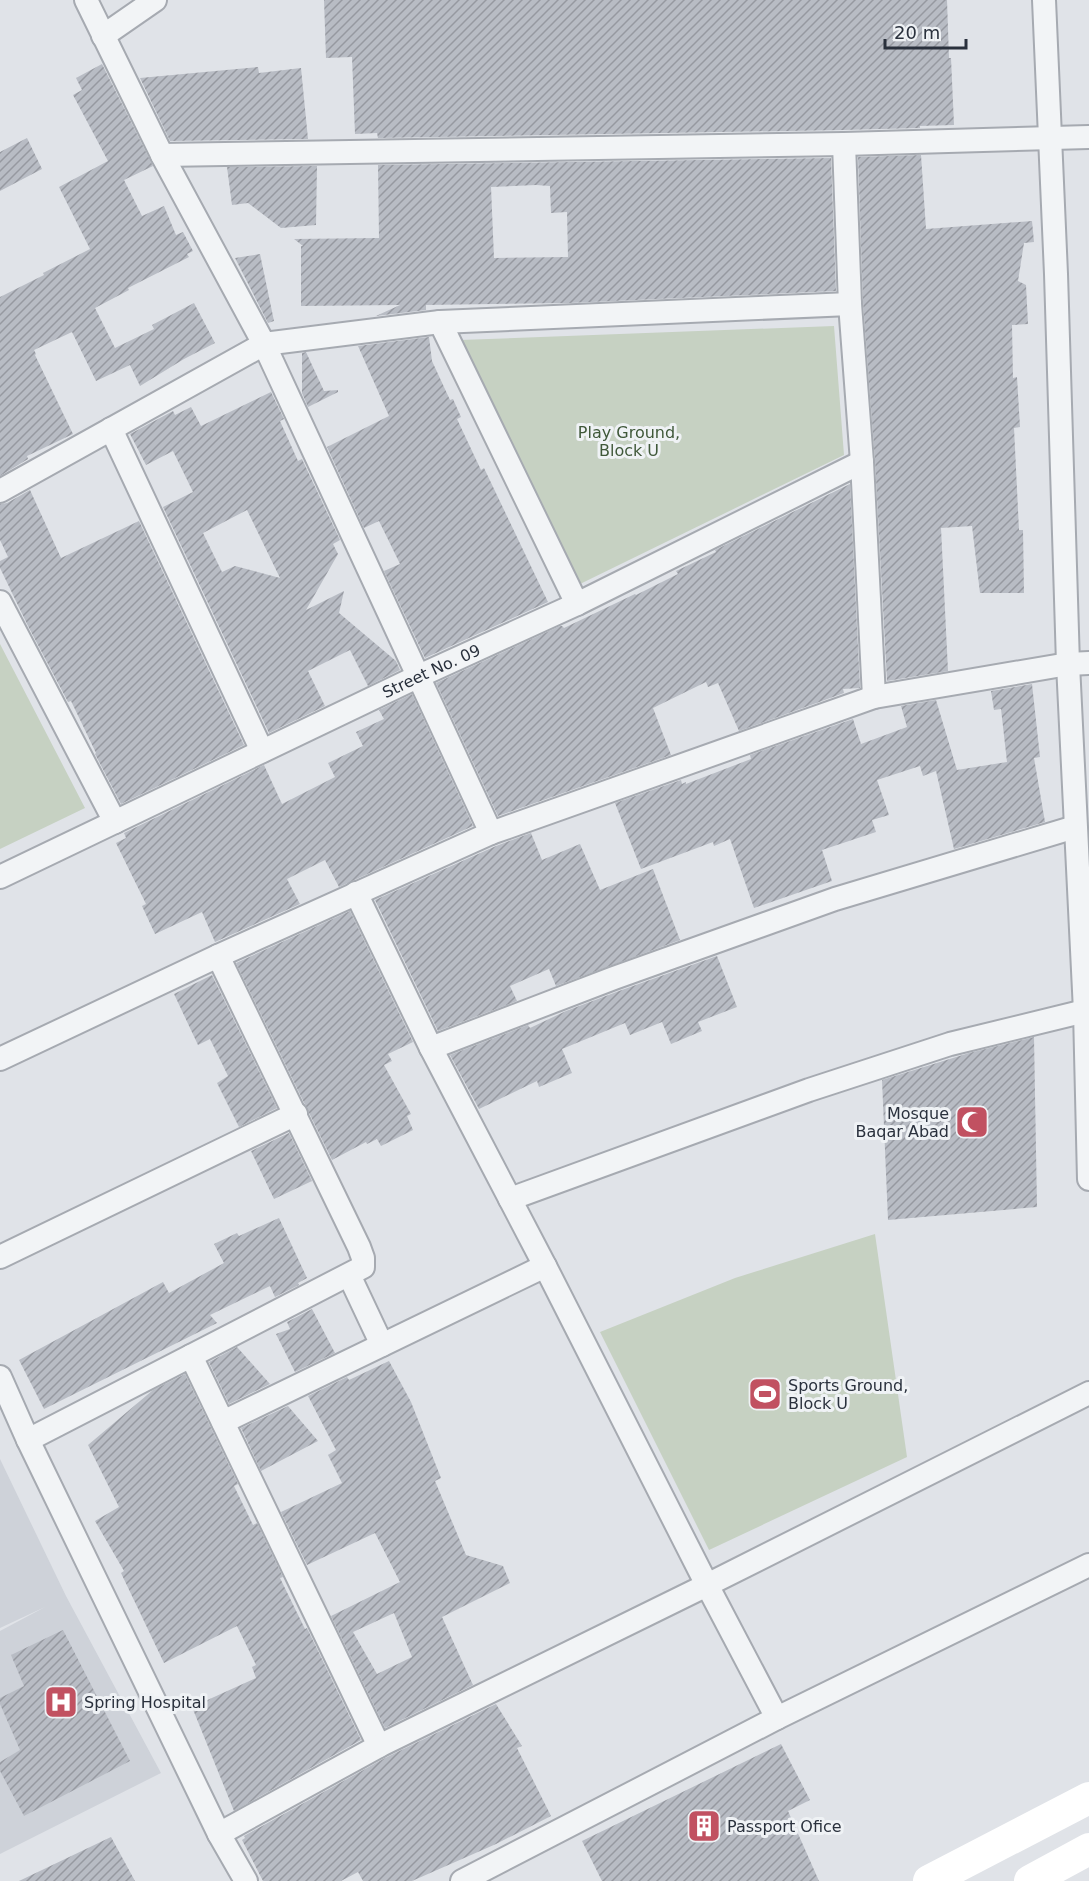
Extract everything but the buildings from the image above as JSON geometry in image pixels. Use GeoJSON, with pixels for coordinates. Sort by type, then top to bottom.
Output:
{"type":"FeatureCollection","features":[{"type":"Feature","properties":{"kind":"main road"},"geometry":{"type":"LineString","coordinates":[[929,1881],[1089,1798]]}},
{"type":"Feature","properties":{"kind":"main road"},"geometry":{"type":"LineString","coordinates":[[1030,1881],[1065,1873],[1089,1849]]}},
{"type":"Feature","properties":{"kind":"street"},"geometry":{"type":"LineString","coordinates":[[86,0],[162,155],[264,344],[491,833]]}},
{"type":"Feature","properties":{"kind":"street"},"geometry":{"type":"LineString","coordinates":[[103,36],[155,0]]}},
{"type":"Feature","properties":{"kind":"street"},"geometry":{"type":"LineString","coordinates":[[1044,0],[1056,285],[1078,663],[1075,827],[1085,1011],[1089,1179]]}},
{"type":"Feature","properties":{"kind":"street"},"geometry":{"type":"LineString","coordinates":[[162,155],[844,144],[1089,137]]}},
{"type":"Feature","properties":{"kind":"street"},"geometry":{"type":"LineString","coordinates":[[844,144],[850,304],[862,462],[874,697]]}},
{"type":"Feature","properties":{"kind":"street"},"geometry":{"type":"LineString","coordinates":[[0,491],[264,344],[440,322],[850,304]]}},
{"type":"Feature","properties":{"kind":"street"},"geometry":{"type":"LineString","coordinates":[[440,322],[577,604]]}},
{"type":"Feature","properties":{"kind":"street"},"geometry":{"type":"LineString","coordinates":[[111,429],[262,751]]}},
{"type":"Feature","properties":{"kind":"street","name":"Street No. 09"},"geometry":{"type":"LineString","coordinates":[[0,877],[419,676],[577,604],[862,462]]}},
{"type":"Feature","properties":{"kind":"street"},"geometry":{"type":"LineString","coordinates":[[0,602],[115,822]]}},
{"type":"Feature","properties":{"kind":"street"},"geometry":{"type":"LineString","coordinates":[[0,1059],[218,956],[491,833],[874,697],[1078,663]]}},
{"type":"Feature","properties":{"kind":"street"},"geometry":{"type":"LineString","coordinates":[[431,1048],[614,978],[835,899],[1075,827]]}},
{"type":"Feature","properties":{"kind":"street"},"geometry":{"type":"LineString","coordinates":[[356,893],[431,1048],[777,1718]]}},
{"type":"Feature","properties":{"kind":"street"},"geometry":{"type":"LineString","coordinates":[[28,1440],[363,1267],[363,1258],[296,1114],[218,956]]}},
{"type":"Feature","properties":{"kind":"street"},"geometry":{"type":"LineString","coordinates":[[510,1199],[808,1090],[950,1044],[1085,1011]]}},
{"type":"Feature","properties":{"kind":"street"},"geometry":{"type":"LineString","coordinates":[[0,1257],[296,1114]]}},
{"type":"Feature","properties":{"kind":"street"},"geometry":{"type":"LineString","coordinates":[[223,1422],[545,1266]]}},
{"type":"Feature","properties":{"kind":"street"},"geometry":{"type":"LineString","coordinates":[[349,1275],[382,1345]]}},
{"type":"Feature","properties":{"kind":"street"},"geometry":{"type":"LineString","coordinates":[[191,1356],[379,1746]]}},
{"type":"Feature","properties":{"kind":"street"},"geometry":{"type":"LineString","coordinates":[[0,1377],[28,1440],[219,1834],[246,1881]]}},
{"type":"Feature","properties":{"kind":"street"},"geometry":{"type":"LineString","coordinates":[[219,1834],[379,1746],[707,1585],[1089,1393]]}},
{"type":"Feature","properties":{"kind":"street"},"geometry":{"type":"LineString","coordinates":[[462,1881],[777,1718],[1089,1565]]}},
{"type":"Feature","properties":{"kind":"shaded area","name":"Spring Hospital"},"geometry":{"type":"Polygon","coordinates":[[[0,1459],[66,1596],[161,1773],[0,1854],[0,1631],[45,1607],[0,1628],[0,1459]]]}},
{"type":"Feature","properties":{"kind":"green space","name":"Play Ground, Block U"},"geometry":{"type":"Polygon","coordinates":[[[834,326],[844,455],[578,585],[460,340],[834,326]]]}},
{"type":"Feature","properties":{"kind":"green space"},"geometry":{"type":"Polygon","coordinates":[[[0,644],[85,808],[0,849],[0,644]]]}},
{"type":"Feature","properties":{"kind":"green space","name":"Sports Ground, Block U"},"geometry":{"type":"Polygon","coordinates":[[[875,1234],[907,1457],[709,1550],[600,1332],[735,1278],[875,1234]]]}},
{"type":"Feature","properties":{"kind":"place","name":"Mosque Baqar Abad"},"geometry":{"type":"Point","coordinates":[972,1122]}},
{"type":"Feature","properties":{"kind":"place","name":"Sports Ground, Block U"},"geometry":{"type":"Point","coordinates":[765,1394]}},
{"type":"Feature","properties":{"kind":"place","name":"Spring Hospital"},"geometry":{"type":"Point","coordinates":[61,1702]}},
{"type":"Feature","properties":{"kind":"place","name":"Passport Ofice"},"geometry":{"type":"Point","coordinates":[704,1826]}}]}
